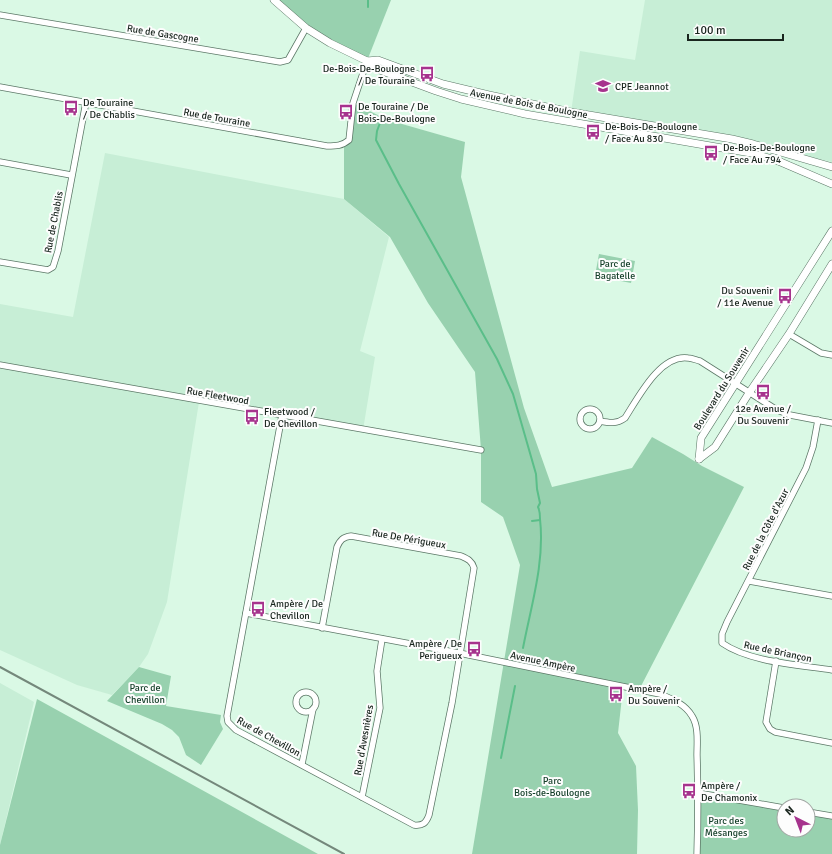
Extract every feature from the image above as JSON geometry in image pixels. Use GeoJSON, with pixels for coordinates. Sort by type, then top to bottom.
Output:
{"type":"FeatureCollection","features":[{"type":"Feature","properties":{"kind":"street","name":"Avenue de Bois de Boulogne"},"geometry":{"type":"LineString","coordinates":[[274,0],[306,28],[330,44],[367,61],[377,69],[461,99],[525,114],[751,153],[788,165],[832,184]]}},
{"type":"Feature","properties":{"kind":"street","name":"Rue de Gascogne"},"geometry":{"type":"LineString","coordinates":[[0,15],[280,62],[288,60],[306,28]]}},
{"type":"Feature","properties":{"kind":"street","name":"Avenue de Bois de Boulogne"},"geometry":{"type":"LineString","coordinates":[[367,61],[378,60],[443,84],[489,95],[572,112],[732,139],[832,167]]}},
{"type":"Feature","properties":{"kind":"street","name":"Rue de Touraine"},"geometry":{"type":"LineString","coordinates":[[0,87],[327,146],[336,146],[344,144],[349,140],[353,104],[367,61]]}},
{"type":"Feature","properties":{"kind":"street","name":"Rue de Chablis"},"geometry":{"type":"LineString","coordinates":[[0,262],[48,270],[53,267],[58,251],[71,175],[86,102]]}},
{"type":"Feature","properties":{"kind":"street"},"geometry":{"type":"LineString","coordinates":[[0,162],[71,175]]}},
{"type":"Feature","properties":{"kind":"street","name":"Boulevard du Souvenir"},"geometry":{"type":"LineString","coordinates":[[832,231],[701,438],[699,459],[715,447],[789,334],[832,264]]}},
{"type":"Feature","properties":{"kind":"street"},"geometry":{"type":"LineString","coordinates":[[789,334],[822,353],[832,355]]}},
{"type":"Feature","properties":{"kind":"street"},"geometry":{"type":"LineString","coordinates":[[600,422],[614,424],[625,418],[655,373],[673,360],[687,357],[700,361],[777,410],[790,415],[832,423]]}},
{"type":"Feature","properties":{"kind":"street","name":"Rue Fleetwood"},"geometry":{"type":"LineString","coordinates":[[0,365],[481,450]]}},
{"type":"Feature","properties":{"kind":"street","name":"Rue de Chevillon"},"geometry":{"type":"LineString","coordinates":[[282,415],[227,716],[228,722],[236,730],[414,825],[421,826],[426,822],[429,815],[452,704],[460,653]]}},
{"type":"Feature","properties":{"kind":"street","name":"Rue de la Côte d'Azur"},"geometry":{"type":"LineString","coordinates":[[722,644],[722,634],[806,468],[813,447],[818,420]]}},
{"type":"Feature","properties":{"kind":"street","name":"Rue De Périgueux"},"geometry":{"type":"LineString","coordinates":[[322,628],[336,547],[341,539],[350,536],[461,556],[470,560],[474,568],[460,653]]}},
{"type":"Feature","properties":{"kind":"street"},"geometry":{"type":"LineString","coordinates":[[749,581],[832,596]]}},
{"type":"Feature","properties":{"kind":"street","name":"Avenue Ampère"},"geometry":{"type":"LineString","coordinates":[[246,613],[460,653],[660,694],[675,700],[687,709],[693,717],[696,728],[698,793],[697,854]]}},
{"type":"Feature","properties":{"kind":"street","name":"Rue d'Avesnières"},"geometry":{"type":"LineString","coordinates":[[362,797],[380,708],[378,671],[382,639]]}},
{"type":"Feature","properties":{"kind":"street","name":"Rue de Briançon"},"geometry":{"type":"LineString","coordinates":[[722,644],[730,649],[748,655],[832,670]]}},
{"type":"Feature","properties":{"kind":"street"},"geometry":{"type":"LineString","coordinates":[[776,661],[766,722],[770,729],[776,732],[832,743]]}},
{"type":"Feature","properties":{"kind":"street"},"geometry":{"type":"LineString","coordinates":[[302,764],[313,709]]}},
{"type":"Feature","properties":{"kind":"street"},"geometry":{"type":"LineString","coordinates":[[698,793],[776,807]]}},
{"type":"Feature","properties":{"kind":"street"},"geometry":{"type":"LineString","coordinates":[[816,813],[832,816]]}},
{"type":"Feature","properties":{"kind":"shaded area"},"geometry":{"type":"Polygon","coordinates":[[[645,0],[832,0],[832,162],[732,139],[571,112],[580,51],[635,60],[645,0]]]}},
{"type":"Feature","properties":{"kind":"shaded area"},"geometry":{"type":"Polygon","coordinates":[[[105,153],[344,199],[389,237],[360,351],[375,357],[363,430],[199,402],[167,602],[148,654],[139,667],[112,695],[77,685],[0,650],[0,304],[73,317],[105,153]]]}},
{"type":"Feature","properties":{"kind":"shaded area"},"geometry":{"type":"Polygon","coordinates":[[[0,683],[34,702],[0,845],[0,683]]]}},
{"type":"Feature","properties":{"kind":"green space"},"geometry":{"type":"Polygon","coordinates":[[[274,0],[391,0],[367,61],[330,43],[274,0]]]}},
{"type":"Feature","properties":{"kind":"green space","name":"Parc Bois-de-Boulogne"},"geometry":{"type":"Polygon","coordinates":[[[353,103],[388,120],[465,142],[461,177],[524,408],[552,487],[632,468],[652,437],[702,466],[744,487],[639,690],[623,688],[618,733],[636,766],[638,810],[637,854],[472,854],[520,565],[503,517],[481,502],[481,450],[475,372],[428,303],[390,237],[344,199],[344,145],[349,140],[353,103]]]}},
{"type":"Feature","properties":{"kind":"green space","name":"Parc de Bagatelle"},"geometry":{"type":"Polygon","coordinates":[[[599,254],[635,261],[631,283],[595,276],[599,254]]]}},
{"type":"Feature","properties":{"kind":"green space","name":"Parc de Chevillon"},"geometry":{"type":"Polygon","coordinates":[[[139,667],[171,676],[166,706],[221,715],[220,722],[223,729],[201,765],[186,755],[179,737],[172,730],[162,724],[107,701],[139,667]]]}},
{"type":"Feature","properties":{"kind":"green space"},"geometry":{"type":"Polygon","coordinates":[[[37,699],[318,854],[0,854],[0,845],[37,699]]]}},
{"type":"Feature","properties":{"kind":"green space","name":"Parc des Mésanges"},"geometry":{"type":"Polygon","coordinates":[[[698,793],[776,807],[776,838],[816,838],[816,813],[832,816],[832,854],[697,854],[698,793]]]}},
{"type":"Feature","properties":{"kind":"waterway"},"geometry":{"type":"LineString","coordinates":[[368,0],[368,7]]}},
{"type":"Feature","properties":{"kind":"waterway"},"geometry":{"type":"LineString","coordinates":[[380,123],[376,140],[497,359],[513,394],[536,474],[540,503],[538,507],[540,514],[541,551],[523,648]]}},
{"type":"Feature","properties":{"kind":"waterway"},"geometry":{"type":"LineString","coordinates":[[532,521],[540,520]]}},
{"type":"Feature","properties":{"kind":"waterway"},"geometry":{"type":"LineString","coordinates":[[501,758],[515,686]]}},
{"type":"Feature","properties":{"kind":"railway"},"geometry":{"type":"LineString","coordinates":[[0,667],[344,854]]}},
{"type":"Feature","properties":{"kind":"place","name":"De-Bois-De-Boulogne / De Touraine"},"geometry":{"type":"Point","coordinates":[427,74]}},
{"type":"Feature","properties":{"kind":"place","name":"CPE Jeannot"},"geometry":{"type":"Point","coordinates":[603,86]}},
{"type":"Feature","properties":{"kind":"place","name":"De Touraine / De Chablis"},"geometry":{"type":"Point","coordinates":[71,108]}},
{"type":"Feature","properties":{"kind":"place","name":"De Touraine / De Bois-De-Boulogne"},"geometry":{"type":"Point","coordinates":[346,112]}},
{"type":"Feature","properties":{"kind":"place","name":"De-Bois-De-Boulogne / Face Au 830"},"geometry":{"type":"Point","coordinates":[593,132]}},
{"type":"Feature","properties":{"kind":"place","name":"De-Bois-De-Boulogne / Face Au 794"},"geometry":{"type":"Point","coordinates":[711,153]}},
{"type":"Feature","properties":{"kind":"place","name":"Du Souvenir / 11e Avenue"},"geometry":{"type":"Point","coordinates":[785,296]}},
{"type":"Feature","properties":{"kind":"place","name":"12e Avenue / Du Souvenir"},"geometry":{"type":"Point","coordinates":[763,392]}},
{"type":"Feature","properties":{"kind":"place","name":"Fleetwood / De Chevillon"},"geometry":{"type":"Point","coordinates":[252,417]}},
{"type":"Feature","properties":{"kind":"place","name":"Ampère / De Chevillon"},"geometry":{"type":"Point","coordinates":[258,609]}},
{"type":"Feature","properties":{"kind":"place","name":"Ampère / De Perigueux"},"geometry":{"type":"Point","coordinates":[474,649]}},
{"type":"Feature","properties":{"kind":"place","name":"Ampère / Du Souvenir"},"geometry":{"type":"Point","coordinates":[616,694]}},
{"type":"Feature","properties":{"kind":"place","name":"Ampère / De Chamonix"},"geometry":{"type":"Point","coordinates":[689,791]}}]}
